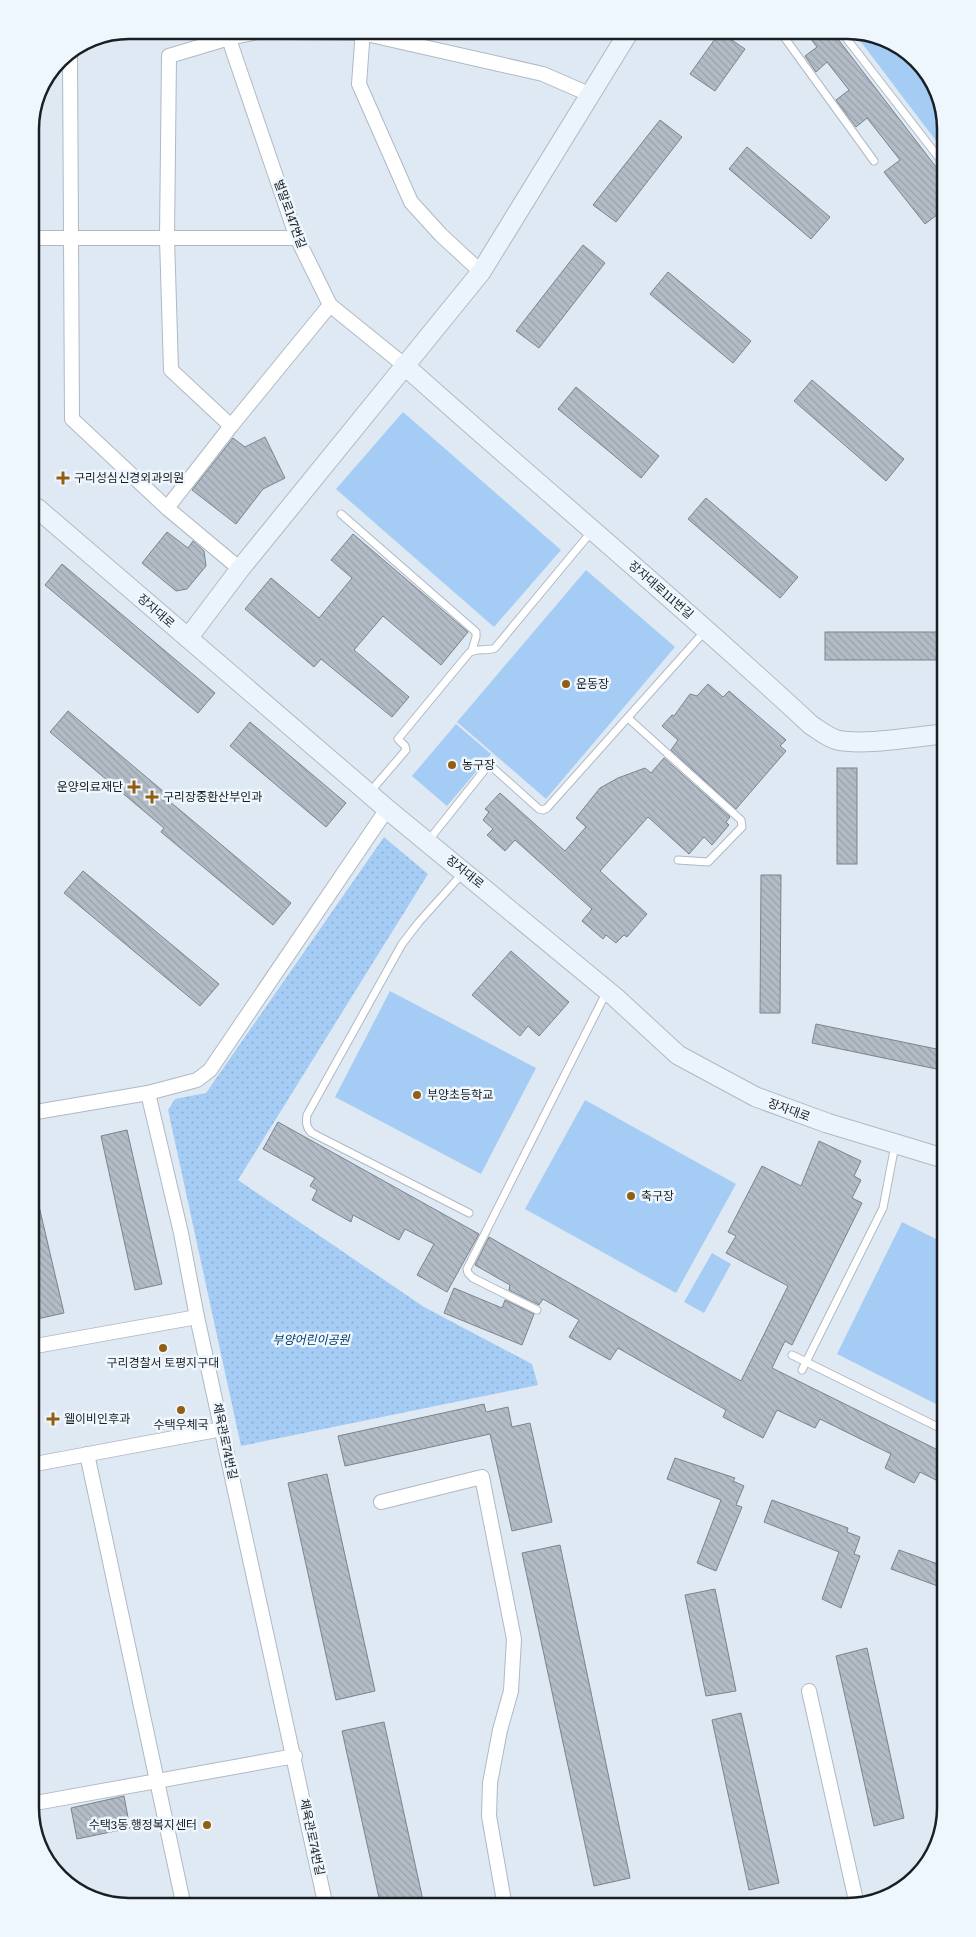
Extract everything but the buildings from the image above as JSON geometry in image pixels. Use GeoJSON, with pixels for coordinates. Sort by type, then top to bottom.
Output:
{"type":"FeatureCollection","features":[{"type":"Feature","properties":{"kind":"street"},"geometry":{"type":"LineString","coordinates":[[215,39],[169,56],[167,238],[171,370],[232,426]]}},
{"type":"Feature","properties":{"kind":"street","name":"벌말로147번길"},"geometry":{"type":"LineString","coordinates":[[231,39],[297,238],[330,306],[404,365]]}},
{"type":"Feature","properties":{"kind":"street"},"geometry":{"type":"LineString","coordinates":[[362,39],[359,84],[411,202],[441,235],[481,272]]}},
{"type":"Feature","properties":{"kind":"street"},"geometry":{"type":"LineString","coordinates":[[393,39],[543,74],[591,95]]}},
{"type":"Feature","properties":{"kind":"street"},"geometry":{"type":"LineString","coordinates":[[188,638],[240,569],[481,272],[625,39]]}},
{"type":"Feature","properties":{"kind":"street"},"geometry":{"type":"LineString","coordinates":[[70,60],[72,419],[167,508],[240,569]]}},
{"type":"Feature","properties":{"kind":"street"},"geometry":{"type":"LineString","coordinates":[[39,238],[297,238]]}},
{"type":"Feature","properties":{"kind":"street"},"geometry":{"type":"LineString","coordinates":[[167,508],[330,306]]}},
{"type":"Feature","properties":{"kind":"street","name":"장자대로111번길"},"geometry":{"type":"LineString","coordinates":[[404,365],[502,453],[707,629],[810,724],[835,739],[858,742],[937,735]]}},
{"type":"Feature","properties":{"kind":"street","name":"장자대로"},"geometry":{"type":"LineString","coordinates":[[39,510],[387,809],[607,991],[678,1056],[756,1097],[827,1123],[937,1156]]}},
{"type":"Feature","properties":{"kind":"street"},"geometry":{"type":"LineString","coordinates":[[39,1111],[148,1093],[197,1080],[210,1070],[387,809]]}},
{"type":"Feature","properties":{"kind":"street","name":"체육관로74번길"},"geometry":{"type":"LineString","coordinates":[[148,1093],[181,1233],[197,1316],[295,1756],[324,1898]]}},
{"type":"Feature","properties":{"kind":"street"},"geometry":{"type":"LineString","coordinates":[[39,1345],[197,1316]]}},
{"type":"Feature","properties":{"kind":"street"},"geometry":{"type":"LineString","coordinates":[[39,1464],[222,1429]]}},
{"type":"Feature","properties":{"kind":"street"},"geometry":{"type":"LineString","coordinates":[[86,1454],[182,1898]]}},
{"type":"Feature","properties":{"kind":"street"},"geometry":{"type":"LineString","coordinates":[[381,1502],[482,1477],[514,1638],[511,1691],[500,1730],[490,1792],[489,1816],[503,1898]]}},
{"type":"Feature","properties":{"kind":"street"},"geometry":{"type":"LineString","coordinates":[[809,1691],[855,1898]]}},
{"type":"Feature","properties":{"kind":"street"},"geometry":{"type":"LineString","coordinates":[[39,1802],[295,1756]]}},
{"type":"Feature","properties":{"kind":"lane"},"geometry":{"type":"LineString","coordinates":[[786,39],[874,161]]}},
{"type":"Feature","properties":{"kind":"lane"},"geometry":{"type":"LineString","coordinates":[[847,39],[937,161]]}},
{"type":"Feature","properties":{"kind":"lane"},"geometry":{"type":"LineString","coordinates":[[341,514],[476,632],[472,650],[398,739],[405,746],[406,750],[369,793]]}},
{"type":"Feature","properties":{"kind":"lane"},"geometry":{"type":"LineString","coordinates":[[472,650],[492,650],[593,531]]}},
{"type":"Feature","properties":{"kind":"lane"},"geometry":{"type":"LineString","coordinates":[[427,842],[487,767],[492,767],[539,808],[543,810],[547,808],[707,629]]}},
{"type":"Feature","properties":{"kind":"lane"},"geometry":{"type":"LineString","coordinates":[[628,718],[741,820],[742,827],[712,860],[702,862],[678,860]]}},
{"type":"Feature","properties":{"kind":"lane"},"geometry":{"type":"LineString","coordinates":[[464,872],[402,944],[307,1115],[306,1122],[312,1133],[469,1213]]}},
{"type":"Feature","properties":{"kind":"lane"},"geometry":{"type":"LineString","coordinates":[[537,1310],[473,1278],[468,1273],[468,1269],[607,991]]}},
{"type":"Feature","properties":{"kind":"lane"},"geometry":{"type":"LineString","coordinates":[[802,1370],[884,1205],[895,1144]]}},
{"type":"Feature","properties":{"kind":"lane"},"geometry":{"type":"LineString","coordinates":[[792,1355],[937,1427]]}},
{"type":"Feature","properties":{"kind":"green space"},"geometry":{"type":"Polygon","coordinates":[[[859,40],[887,48],[907,61],[919,74],[930,94],[936,111],[937,142],[859,40]]]}},
{"type":"Feature","properties":{"kind":"green space"},"geometry":{"type":"Polygon","coordinates":[[[403,412],[561,550],[494,627],[336,489],[403,412]]]}},
{"type":"Feature","properties":{"kind":"green space","name":"운동장"},"geometry":{"type":"Polygon","coordinates":[[[586,570],[675,647],[546,799],[457,722],[586,570]]]}},
{"type":"Feature","properties":{"kind":"green space","name":"농구장"},"geometry":{"type":"Polygon","coordinates":[[[456,724],[491,754],[447,806],[412,776],[456,724]]]}},
{"type":"Feature","properties":{"kind":"green space","name":"부양어린이공원"},"geometry":{"type":"Polygon","coordinates":[[[384,837],[428,874],[238,1180],[424,1307],[532,1364],[538,1385],[241,1446],[168,1110],[175,1099],[206,1093],[384,837]]]}},
{"type":"Feature","properties":{"kind":"green space"},"geometry":{"type":"Polygon","coordinates":[[[390,991],[536,1068],[481,1174],[335,1097],[390,991]]]}},
{"type":"Feature","properties":{"kind":"green space","name":"축구장"},"geometry":{"type":"Polygon","coordinates":[[[585,1100],[736,1184],[676,1293],[525,1209],[585,1100]]]}},
{"type":"Feature","properties":{"kind":"green space"},"geometry":{"type":"Polygon","coordinates":[[[902,1222],[937,1240],[937,1404],[837,1354],[902,1222]]]}},
{"type":"Feature","properties":{"kind":"green space"},"geometry":{"type":"Polygon","coordinates":[[[712,1253],[731,1264],[704,1313],[684,1302],[712,1253]]]}},
{"type":"Feature","properties":{"kind":"place","name":"구리성심신경외과의원"},"geometry":{"type":"Point","coordinates":[63,478]}},
{"type":"Feature","properties":{"kind":"place","name":"운동장"},"geometry":{"type":"Point","coordinates":[566,684]}},
{"type":"Feature","properties":{"kind":"place","name":"농구장"},"geometry":{"type":"Point","coordinates":[452,765]}},
{"type":"Feature","properties":{"kind":"place","name":"운양의료재단"},"geometry":{"type":"Point","coordinates":[134,787]}},
{"type":"Feature","properties":{"kind":"place","name":"구리장중환산부인과"},"geometry":{"type":"Point","coordinates":[152,797]}},
{"type":"Feature","properties":{"kind":"place","name":"부양초등학교"},"geometry":{"type":"Point","coordinates":[417,1095]}},
{"type":"Feature","properties":{"kind":"place","name":"축구장"},"geometry":{"type":"Point","coordinates":[631,1196]}},
{"type":"Feature","properties":{"kind":"place","name":"구리경찰서 토평지구대"},"geometry":{"type":"Point","coordinates":[163,1348]}},
{"type":"Feature","properties":{"kind":"place","name":"수택우체국"},"geometry":{"type":"Point","coordinates":[181,1410]}},
{"type":"Feature","properties":{"kind":"place","name":"웰이비인후과"},"geometry":{"type":"Point","coordinates":[53,1419]}},
{"type":"Feature","properties":{"kind":"place","name":"수택3동 행정복지센터"},"geometry":{"type":"Point","coordinates":[207,1825]}}]}
